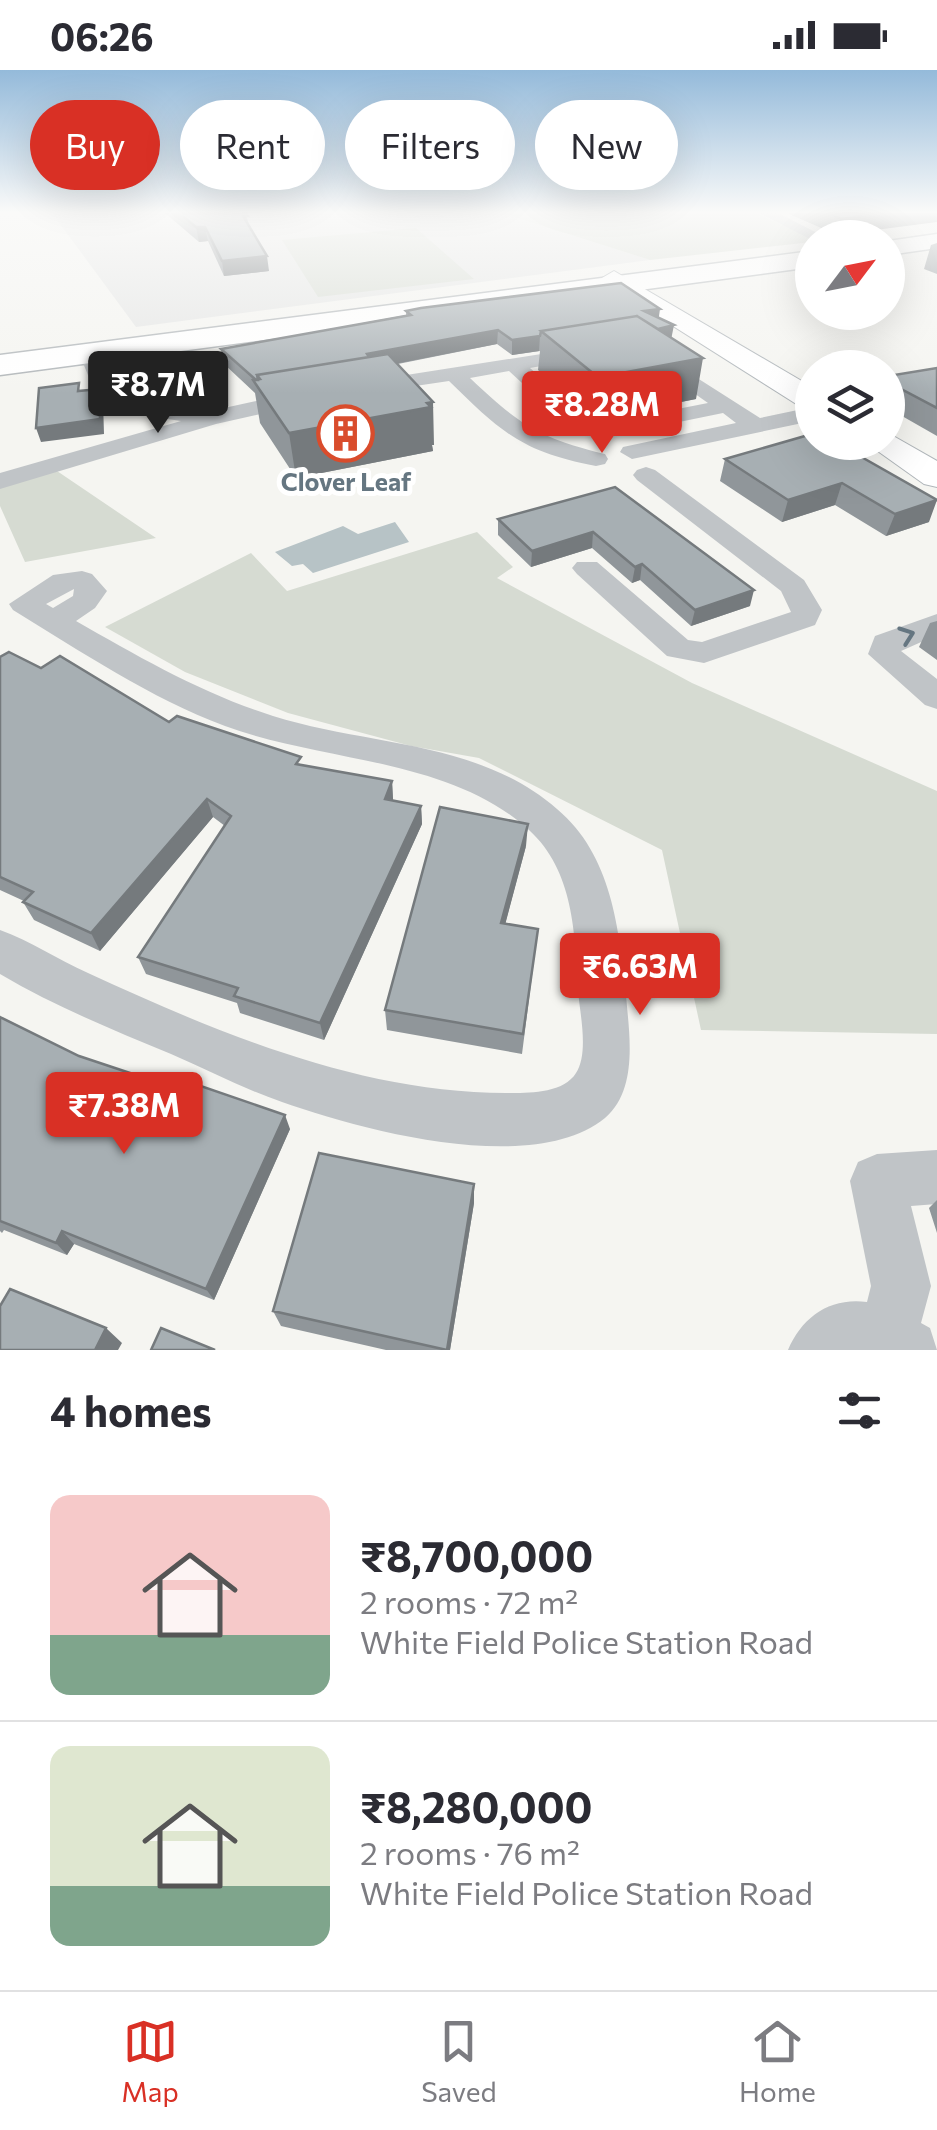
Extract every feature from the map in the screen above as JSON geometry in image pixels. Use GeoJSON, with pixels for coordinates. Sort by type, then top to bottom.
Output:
{"type":"FeatureCollection","features":[{"type":"Feature","properties":{"kind":"main road"},"geometry":{"type":"LineString","coordinates":[[0,365],[686,273]]}},
{"type":"Feature","properties":{"kind":"main road"},"geometry":{"type":"LineString","coordinates":[[0,355],[620,282]]}},
{"type":"Feature","properties":{"kind":"street"},"geometry":{"type":"LineString","coordinates":[[620,282],[795,390]]}},
{"type":"Feature","properties":{"kind":"street"},"geometry":{"type":"LineString","coordinates":[[637,344],[756,426]]}},
{"type":"Feature","properties":{"kind":"street"},"geometry":{"type":"LineString","coordinates":[[123,388],[132,375],[125,348]]}},
{"type":"Feature","properties":{"kind":"street"},"geometry":{"type":"LineString","coordinates":[[353,389],[602,350]]}},
{"type":"Feature","properties":{"kind":"street"},"geometry":{"type":"LineString","coordinates":[[89,353],[99,381],[123,388],[169,412],[216,416]]}},
{"type":"Feature","properties":{"kind":"street"},"geometry":{"type":"LineString","coordinates":[[504,366],[589,427],[606,430],[726,406]]}},
{"type":"Feature","properties":{"kind":"street"},"geometry":{"type":"LineString","coordinates":[[504,366],[548,416]]}},
{"type":"Feature","properties":{"kind":"street"},"geometry":{"type":"LineString","coordinates":[[454,374],[530,442],[553,452],[621,468],[793,586],[808,610],[804,618],[704,653],[678,649],[588,568]]}},
{"type":"Feature","properties":{"kind":"street"},"geometry":{"type":"LineString","coordinates":[[0,481],[191,428],[248,406],[318,395]]}},
{"type":"Feature","properties":{"kind":"street"},"geometry":{"type":"LineString","coordinates":[[621,468],[795,418]]}},
{"type":"Feature","properties":{"kind":"street"},"geometry":{"type":"LineString","coordinates":[[905,456],[937,476]]}},
{"type":"Feature","properties":{"kind":"street"},"geometry":{"type":"LineString","coordinates":[[0,950],[52,982],[294,1082],[471,1121],[534,1118],[584,1102],[597,1086],[605,1052],[594,904],[564,844],[546,820],[503,789],[452,768],[304,737],[205,705],[54,621]]}},
{"type":"Feature","properties":{"kind":"street"},"geometry":{"type":"LineString","coordinates":[[937,624],[886,642],[884,654],[937,697]]}},
{"type":"Feature","properties":{"kind":"street"},"geometry":{"type":"LineString","coordinates":[[819,1350],[842,1332],[864,1331],[898,1343],[901,1286],[878,1181],[937,1176]]}},
{"type":"Feature","properties":{"kind":"shaded area"},"geometry":{"type":"Polygon","coordinates":[[[96,273],[552,273],[136,327],[96,273]]]}},
{"type":"Feature","properties":{"kind":"shaded area"},"geometry":{"type":"Polygon","coordinates":[[[303,273],[467,273],[474,279],[318,297],[303,273]]]}},
{"type":"Feature","properties":{"kind":"shaded area"},"geometry":{"type":"Polygon","coordinates":[[[57,471],[156,538],[25,562],[0,506],[0,485],[57,471]]]}},
{"type":"Feature","properties":{"kind":"shaded area"},"geometry":{"type":"Polygon","coordinates":[[[395,522],[409,542],[313,573],[303,564],[292,566],[275,552],[343,526],[358,534],[395,522]]]}},
{"type":"Feature","properties":{"kind":"shaded area"},"geometry":{"type":"Polygon","coordinates":[[[477,532],[513,567],[497,578],[692,683],[937,791],[937,1034],[701,1030],[662,850],[479,758],[411,746],[288,713],[185,672],[105,627],[251,553],[287,591],[477,532]]]}},
{"type":"Feature","properties":{"kind":"building"},"geometry":{"type":"Polygon","coordinates":[[[621,283],[660,309],[644,311],[674,325],[658,329],[637,316],[541,331],[540,336],[512,340],[498,330],[257,375],[258,380],[221,349],[411,315],[406,311],[421,308],[621,283]]]}},
{"type":"Feature","properties":{"kind":"building"},"geometry":{"type":"Polygon","coordinates":[[[637,316],[703,358],[605,376],[594,374],[541,331],[637,316]]]}},
{"type":"Feature","properties":{"kind":"building"},"geometry":{"type":"Polygon","coordinates":[[[388,354],[433,402],[427,403],[431,407],[289,433],[253,380],[260,379],[257,375],[388,354]]]}},
{"type":"Feature","properties":{"kind":"building"},"geometry":{"type":"Polygon","coordinates":[[[937,368],[937,408],[905,391],[905,373],[937,368]]]}},
{"type":"Feature","properties":{"kind":"building"},"geometry":{"type":"Polygon","coordinates":[[[79,383],[78,391],[99,389],[100,419],[36,428],[39,388],[79,383]]]}},
{"type":"Feature","properties":{"kind":"building"},"geometry":{"type":"Polygon","coordinates":[[[795,439],[795,460],[867,460],[937,500],[895,514],[842,483],[788,500],[725,459],[795,439]]]}},
{"type":"Feature","properties":{"kind":"building"},"geometry":{"type":"Polygon","coordinates":[[[615,487],[754,590],[695,610],[642,564],[635,567],[593,532],[532,551],[498,519],[615,487]]]}},
{"type":"Feature","properties":{"kind":"building"},"geometry":{"type":"Polygon","coordinates":[[[9,652],[41,668],[60,656],[169,722],[177,716],[301,757],[296,764],[392,781],[385,799],[421,806],[320,1023],[234,996],[238,988],[138,957],[231,816],[207,799],[91,933],[23,902],[33,892],[0,877],[0,657],[9,652]]]}},
{"type":"Feature","properties":{"kind":"building"},"geometry":{"type":"Polygon","coordinates":[[[440,807],[528,824],[501,923],[538,929],[523,1034],[385,1010],[440,807]]]}},
{"type":"Feature","properties":{"kind":"building"},"geometry":{"type":"Polygon","coordinates":[[[0,1017],[79,1056],[190,1093],[195,1084],[285,1115],[206,1289],[62,1231],[56,1243],[0,1221],[0,1017]]]}},
{"type":"Feature","properties":{"kind":"building"},"geometry":{"type":"Polygon","coordinates":[[[319,1153],[474,1184],[447,1350],[273,1311],[319,1153]]]}},
{"type":"Feature","properties":{"kind":"building"},"geometry":{"type":"Polygon","coordinates":[[[10,1289],[106,1328],[95,1350],[0,1350],[0,1306],[10,1289]]]}},
{"type":"Feature","properties":{"kind":"building"},"geometry":{"type":"Polygon","coordinates":[[[161,1328],[215,1350],[151,1350],[161,1328]]]}},
{"type":"Feature","properties":{"kind":"place","name":"Clover Leaf"},"geometry":{"type":"Point","coordinates":[346,433]}}]}
